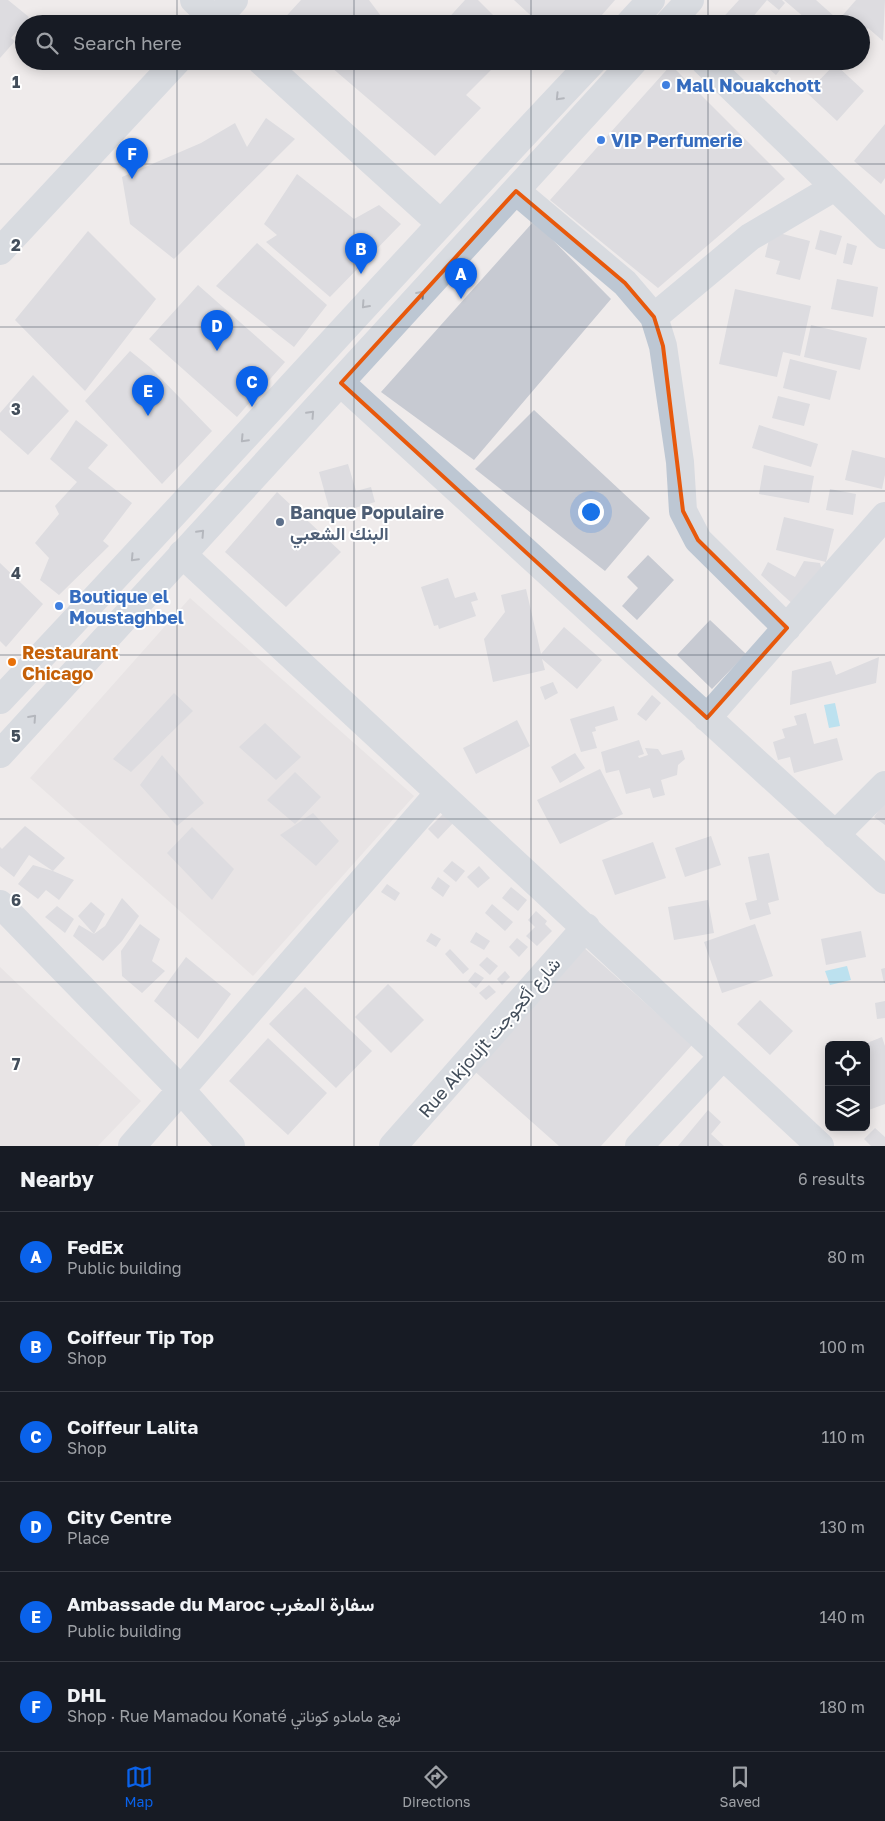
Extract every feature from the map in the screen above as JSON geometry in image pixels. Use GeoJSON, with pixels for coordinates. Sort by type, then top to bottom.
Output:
{"type":"FeatureCollection","features":[{"type":"Feature","properties":{"kind":"street"},"geometry":{"type":"LineString","coordinates":[[194,0],[208,15]]}},
{"type":"Feature","properties":{"kind":"street"},"geometry":{"type":"LineString","coordinates":[[222,15],[234,0]]}},
{"type":"Feature","properties":{"kind":"street"},"geometry":{"type":"LineString","coordinates":[[652,15],[690,0]]}},
{"type":"Feature","properties":{"kind":"street"},"geometry":{"type":"LineString","coordinates":[[0,251],[169,70]]}},
{"type":"Feature","properties":{"kind":"street"},"geometry":{"type":"LineString","coordinates":[[271,70],[440,222]]}},
{"type":"Feature","properties":{"kind":"street"},"geometry":{"type":"LineString","coordinates":[[0,700],[157,534],[440,222],[584,70]]}},
{"type":"Feature","properties":{"kind":"street"},"geometry":{"type":"LineString","coordinates":[[0,754],[626,70]]}},
{"type":"Feature","properties":{"kind":"street"},"geometry":{"type":"LineString","coordinates":[[713,70],[885,235]]}},
{"type":"Feature","properties":{"kind":"street"},"geometry":{"type":"LineString","coordinates":[[654,317],[750,237],[835,187]]}},
{"type":"Feature","properties":{"kind":"street"},"geometry":{"type":"LineString","coordinates":[[516,191],[625,283],[654,317],[663,346],[676,433],[683,511],[698,540],[787,628]]}},
{"type":"Feature","properties":{"kind":"street"},"geometry":{"type":"LineString","coordinates":[[341,383],[885,880]]}},
{"type":"Feature","properties":{"kind":"street"},"geometry":{"type":"LineString","coordinates":[[707,718],[885,516]]}},
{"type":"Feature","properties":{"kind":"street"},"geometry":{"type":"LineString","coordinates":[[182,554],[820,1146]]}},
{"type":"Feature","properties":{"kind":"street"},"geometry":{"type":"LineString","coordinates":[[835,835],[885,785]]}},
{"type":"Feature","properties":{"kind":"street"},"geometry":{"type":"LineString","coordinates":[[132,1146],[440,793]]}},
{"type":"Feature","properties":{"kind":"street"},"geometry":{"type":"LineString","coordinates":[[0,904],[182,1090],[232,1146]]}},
{"type":"Feature","properties":{"kind":"street","name":"Rue Akjoujt شارع أكجوجت"},"geometry":{"type":"LineString","coordinates":[[393,1146],[586,927]]}},
{"type":"Feature","properties":{"kind":"street"},"geometry":{"type":"LineString","coordinates":[[640,1146],[723,1056]]}},
{"type":"Feature","properties":{"kind":"highlighted area"},"geometry":{"type":"Polygon","coordinates":[[[516,191],[625,283],[654,317],[663,346],[683,511],[698,540],[787,628],[707,718],[341,383],[516,191]]]}},
{"type":"Feature","properties":{"kind":"shaded area"},"geometry":{"type":"Polygon","coordinates":[[[190,598],[414,796],[253,976],[30,778],[190,598]]]}},
{"type":"Feature","properties":{"kind":"shaded area"},"geometry":{"type":"Polygon","coordinates":[[[0,967],[141,1101],[98,1146],[0,1146],[0,967]]]}},
{"type":"Feature","properties":{"kind":"water"},"geometry":{"type":"Polygon","coordinates":[[[835,703],[840,726],[829,728],[824,705],[835,703]]]}},
{"type":"Feature","properties":{"kind":"water"},"geometry":{"type":"Polygon","coordinates":[[[847,966],[851,980],[830,985],[825,971],[847,966]]]}},
{"type":"Feature","properties":{"kind":"building"},"geometry":{"type":"Polygon","coordinates":[[[0,0],[8,0],[27,15],[15,15],[15,33],[11,38],[15,41],[0,58],[0,0]]]}},
{"type":"Feature","properties":{"kind":"building"},"geometry":{"type":"Polygon","coordinates":[[[301,0],[369,0],[380,15],[287,15],[301,0]]]}},
{"type":"Feature","properties":{"kind":"building"},"geometry":{"type":"Polygon","coordinates":[[[465,0],[478,0],[493,15],[451,15],[465,0]]]}},
{"type":"Feature","properties":{"kind":"building"},"geometry":{"type":"Polygon","coordinates":[[[514,0],[615,0],[602,15],[530,15],[514,0]]]}},
{"type":"Feature","properties":{"kind":"building"},"geometry":{"type":"Polygon","coordinates":[[[739,0],[767,0],[754,15],[725,15],[739,0]]]}},
{"type":"Feature","properties":{"kind":"building"},"geometry":{"type":"Polygon","coordinates":[[[767,0],[782,0],[785,3],[779,10],[767,0]]]}},
{"type":"Feature","properties":{"kind":"building"},"geometry":{"type":"Polygon","coordinates":[[[784,0],[816,0],[833,15],[802,15],[784,0]]]}},
{"type":"Feature","properties":{"kind":"building"},"geometry":{"type":"Polygon","coordinates":[[[856,0],[885,0],[883,41],[870,30],[870,15],[843,15],[856,0]]]}},
{"type":"Feature","properties":{"kind":"building"},"geometry":{"type":"Polygon","coordinates":[[[335,70],[491,70],[466,95],[481,108],[435,156],[335,70]]]}},
{"type":"Feature","properties":{"kind":"building"},"geometry":{"type":"Polygon","coordinates":[[[667,70],[676,70],[785,179],[658,288],[550,200],[667,70]]]}},
{"type":"Feature","properties":{"kind":"building"},"geometry":{"type":"Polygon","coordinates":[[[770,70],[780,70],[776,75],[770,70]]]}},
{"type":"Feature","properties":{"kind":"building"},"geometry":{"type":"Polygon","coordinates":[[[829,70],[841,70],[864,91],[837,121],[807,93],[829,70]]]}},
{"type":"Feature","properties":{"kind":"building"},"geometry":{"type":"Polygon","coordinates":[[[266,118],[295,139],[174,259],[130,224],[122,177],[201,143],[235,123],[247,147],[266,118]]]}},
{"type":"Feature","properties":{"kind":"building"},"geometry":{"type":"Polygon","coordinates":[[[885,124],[885,178],[881,184],[854,161],[885,124]]]}},
{"type":"Feature","properties":{"kind":"building"},"geometry":{"type":"Polygon","coordinates":[[[297,174],[354,219],[379,205],[401,224],[330,297],[266,242],[277,235],[264,224],[297,174]]]}},
{"type":"Feature","properties":{"kind":"building"},"geometry":{"type":"Polygon","coordinates":[[[534,221],[611,299],[474,460],[381,392],[534,221]]]}},
{"type":"Feature","properties":{"kind":"building"},"geometry":{"type":"Polygon","coordinates":[[[820,230],[842,236],[836,255],[815,249],[820,230]]]}},
{"type":"Feature","properties":{"kind":"building"},"geometry":{"type":"Polygon","coordinates":[[[88,231],[156,299],[85,391],[15,320],[88,231]]]}},
{"type":"Feature","properties":{"kind":"building"},"geometry":{"type":"Polygon","coordinates":[[[771,231],[810,241],[800,280],[776,274],[780,261],[765,257],[771,231]]]}},
{"type":"Feature","properties":{"kind":"building"},"geometry":{"type":"Polygon","coordinates":[[[257,243],[327,305],[294,347],[216,286],[257,243]]]}},
{"type":"Feature","properties":{"kind":"building"},"geometry":{"type":"Polygon","coordinates":[[[847,243],[857,246],[852,265],[843,263],[847,243]]]}},
{"type":"Feature","properties":{"kind":"building"},"geometry":{"type":"Polygon","coordinates":[[[837,279],[878,287],[873,317],[831,309],[837,279]]]}},
{"type":"Feature","properties":{"kind":"building"},"geometry":{"type":"Polygon","coordinates":[[[198,285],[285,362],[237,417],[149,339],[198,285]]]}},
{"type":"Feature","properties":{"kind":"building"},"geometry":{"type":"Polygon","coordinates":[[[735,289],[811,306],[800,356],[783,352],[777,377],[719,364],[735,289]]]}},
{"type":"Feature","properties":{"kind":"building"},"geometry":{"type":"Polygon","coordinates":[[[811,325],[867,338],[860,370],[804,357],[811,325]]]}},
{"type":"Feature","properties":{"kind":"building"},"geometry":{"type":"Polygon","coordinates":[[[130,351],[151,368],[212,431],[162,484],[85,401],[130,351]]]}},
{"type":"Feature","properties":{"kind":"building"},"geometry":{"type":"Polygon","coordinates":[[[790,359],[837,371],[830,400],[783,388],[790,359]]]}},
{"type":"Feature","properties":{"kind":"building"},"geometry":{"type":"Polygon","coordinates":[[[33,375],[69,411],[28,455],[0,430],[0,413],[33,375]]]}},
{"type":"Feature","properties":{"kind":"building"},"geometry":{"type":"Polygon","coordinates":[[[778,396],[810,404],[804,426],[772,418],[778,396]]]}},
{"type":"Feature","properties":{"kind":"building"},"geometry":{"type":"Polygon","coordinates":[[[534,410],[650,518],[605,571],[475,469],[534,410]]]}},
{"type":"Feature","properties":{"kind":"building"},"geometry":{"type":"Polygon","coordinates":[[[76,420],[108,445],[88,468],[132,503],[103,541],[109,546],[59,595],[40,580],[49,558],[35,543],[59,514],[55,506],[77,482],[50,459],[76,420]]]}},
{"type":"Feature","properties":{"kind":"building"},"geometry":{"type":"Polygon","coordinates":[[[759,425],[818,444],[811,467],[752,448],[759,425]]]}},
{"type":"Feature","properties":{"kind":"building"},"geometry":{"type":"Polygon","coordinates":[[[852,450],[885,458],[885,475],[882,489],[845,480],[852,450]]]}},
{"type":"Feature","properties":{"kind":"building"},"geometry":{"type":"Polygon","coordinates":[[[348,464],[356,491],[371,487],[375,502],[331,515],[319,472],[348,464]]]}},
{"type":"Feature","properties":{"kind":"building"},"geometry":{"type":"Polygon","coordinates":[[[764,465],[814,476],[809,503],[759,494],[764,465]]]}},
{"type":"Feature","properties":{"kind":"building"},"geometry":{"type":"Polygon","coordinates":[[[830,489],[856,494],[853,515],[826,510],[830,489]]]}},
{"type":"Feature","properties":{"kind":"building","name":"Banque Populaire البنك الشعبي"},"geometry":{"type":"Polygon","coordinates":[[[277,492],[341,552],[286,607],[225,552],[277,492]]]}},
{"type":"Feature","properties":{"kind":"building"},"geometry":{"type":"Polygon","coordinates":[[[784,517],[834,529],[826,562],[776,550],[784,517]]]}},
{"type":"Feature","properties":{"kind":"building"},"geometry":{"type":"Polygon","coordinates":[[[648,555],[674,580],[637,620],[622,606],[638,588],[627,577],[648,555]]]}},
{"type":"Feature","properties":{"kind":"building"},"geometry":{"type":"Polygon","coordinates":[[[804,561],[820,563],[823,575],[796,607],[761,575],[768,562],[795,577],[804,561]]]}},
{"type":"Feature","properties":{"kind":"building"},"geometry":{"type":"Polygon","coordinates":[[[0,563],[43,604],[6,647],[0,641],[0,563]]]}},
{"type":"Feature","properties":{"kind":"building"},"geometry":{"type":"Polygon","coordinates":[[[448,578],[455,598],[475,592],[478,600],[471,602],[476,616],[439,629],[438,625],[434,626],[421,587],[448,578]]]}},
{"type":"Feature","properties":{"kind":"building"},"geometry":{"type":"Polygon","coordinates":[[[526,589],[541,654],[564,627],[602,660],[577,689],[542,659],[545,670],[493,682],[484,639],[505,612],[501,595],[526,589]]]}},
{"type":"Feature","properties":{"kind":"building"},"geometry":{"type":"Polygon","coordinates":[[[710,620],[746,654],[712,689],[677,655],[710,620]]]}},
{"type":"Feature","properties":{"kind":"building"},"geometry":{"type":"Polygon","coordinates":[[[879,657],[876,683],[790,705],[792,671],[831,661],[836,675],[879,657]]]}},
{"type":"Feature","properties":{"kind":"building"},"geometry":{"type":"Polygon","coordinates":[[[553,682],[558,693],[545,700],[540,687],[553,682]]]}},
{"type":"Feature","properties":{"kind":"building"},"geometry":{"type":"Polygon","coordinates":[[[174,693],[193,711],[131,772],[113,759],[174,693]]]}},
{"type":"Feature","properties":{"kind":"building"},"geometry":{"type":"Polygon","coordinates":[[[652,695],[661,703],[646,721],[637,714],[652,695]]]}},
{"type":"Feature","properties":{"kind":"building"},"geometry":{"type":"Polygon","coordinates":[[[614,706],[618,720],[595,727],[596,731],[592,732],[597,748],[581,752],[570,719],[614,706]]]}},
{"type":"Feature","properties":{"kind":"building"},"geometry":{"type":"Polygon","coordinates":[[[806,713],[814,744],[837,738],[843,760],[794,773],[790,757],[778,760],[773,742],[785,738],[782,729],[797,725],[794,716],[806,713]]]}},
{"type":"Feature","properties":{"kind":"building"},"geometry":{"type":"Polygon","coordinates":[[[517,720],[530,746],[476,774],[463,748],[517,720]]]}},
{"type":"Feature","properties":{"kind":"building"},"geometry":{"type":"Polygon","coordinates":[[[265,723],[301,757],[276,780],[239,747],[265,723]]]}},
{"type":"Feature","properties":{"kind":"building"},"geometry":{"type":"Polygon","coordinates":[[[639,740],[644,754],[638,756],[639,758],[648,755],[645,748],[658,749],[662,755],[682,750],[685,759],[678,765],[677,775],[661,780],[665,795],[653,798],[650,788],[626,794],[619,770],[606,773],[601,752],[639,740]]]}},
{"type":"Feature","properties":{"kind":"building"},"geometry":{"type":"Polygon","coordinates":[[[575,753],[585,768],[560,783],[551,767],[575,753]]]}},
{"type":"Feature","properties":{"kind":"building"},"geometry":{"type":"Polygon","coordinates":[[[162,755],[204,803],[177,826],[140,785],[162,755]]]}},
{"type":"Feature","properties":{"kind":"building"},"geometry":{"type":"Polygon","coordinates":[[[600,769],[623,814],[560,844],[537,800],[600,769]]]}},
{"type":"Feature","properties":{"kind":"building"},"geometry":{"type":"Polygon","coordinates":[[[295,772],[321,797],[295,824],[267,800],[295,772]]]}},
{"type":"Feature","properties":{"kind":"building"},"geometry":{"type":"Polygon","coordinates":[[[885,802],[885,825],[874,817],[885,802]]]}},
{"type":"Feature","properties":{"kind":"building"},"geometry":{"type":"Polygon","coordinates":[[[313,813],[339,841],[316,866],[280,835],[313,813]]]}},
{"type":"Feature","properties":{"kind":"building"},"geometry":{"type":"Polygon","coordinates":[[[444,813],[454,822],[438,839],[428,829],[444,813]]]}},
{"type":"Feature","properties":{"kind":"building"},"geometry":{"type":"Polygon","coordinates":[[[25,826],[65,858],[53,871],[29,855],[14,877],[0,866],[0,847],[2,849],[25,826]]]}},
{"type":"Feature","properties":{"kind":"building"},"geometry":{"type":"Polygon","coordinates":[[[192,827],[234,869],[212,900],[167,853],[192,827]]]}},
{"type":"Feature","properties":{"kind":"building"},"geometry":{"type":"Polygon","coordinates":[[[711,836],[721,865],[685,877],[675,848],[711,836]]]}},
{"type":"Feature","properties":{"kind":"building"},"geometry":{"type":"Polygon","coordinates":[[[653,842],[666,878],[615,895],[602,860],[653,842]]]}},
{"type":"Feature","properties":{"kind":"building"},"geometry":{"type":"Polygon","coordinates":[[[769,853],[779,900],[768,903],[771,914],[750,920],[745,903],[757,900],[748,857],[769,853]]]}},
{"type":"Feature","properties":{"kind":"building"},"geometry":{"type":"Polygon","coordinates":[[[452,861],[465,871],[456,882],[443,871],[452,861]]]}},
{"type":"Feature","properties":{"kind":"building"},"geometry":{"type":"Polygon","coordinates":[[[33,865],[74,880],[59,900],[46,890],[38,899],[18,884],[33,865]]]}},
{"type":"Feature","properties":{"kind":"building"},"geometry":{"type":"Polygon","coordinates":[[[479,866],[490,878],[478,888],[467,877],[479,866]]]}},
{"type":"Feature","properties":{"kind":"building"},"geometry":{"type":"Polygon","coordinates":[[[438,877],[450,886],[443,897],[431,888],[438,877]]]}},
{"type":"Feature","properties":{"kind":"building"},"geometry":{"type":"Polygon","coordinates":[[[387,884],[400,893],[395,901],[381,892],[387,884]]]}},
{"type":"Feature","properties":{"kind":"building"},"geometry":{"type":"Polygon","coordinates":[[[511,887],[527,900],[518,911],[502,898],[511,887]]]}},
{"type":"Feature","properties":{"kind":"building"},"geometry":{"type":"Polygon","coordinates":[[[122,898],[139,916],[122,941],[103,961],[73,936],[79,925],[94,934],[105,926],[122,898]]]}},
{"type":"Feature","properties":{"kind":"building"},"geometry":{"type":"Polygon","coordinates":[[[708,900],[714,933],[674,940],[668,907],[708,900]]]}},
{"type":"Feature","properties":{"kind":"building"},"geometry":{"type":"Polygon","coordinates":[[[91,902],[105,914],[94,934],[78,916],[91,902]]]}},
{"type":"Feature","properties":{"kind":"building"},"geometry":{"type":"Polygon","coordinates":[[[492,904],[513,922],[505,931],[485,913],[492,904]]]}},
{"type":"Feature","properties":{"kind":"building"},"geometry":{"type":"Polygon","coordinates":[[[57,906],[74,919],[65,933],[45,917],[57,906]]]}},
{"type":"Feature","properties":{"kind":"building"},"geometry":{"type":"Polygon","coordinates":[[[536,911],[547,921],[545,924],[552,931],[537,946],[526,936],[535,927],[528,920],[536,911]]]}},
{"type":"Feature","properties":{"kind":"building"},"geometry":{"type":"Polygon","coordinates":[[[140,924],[160,939],[152,961],[165,971],[142,993],[122,976],[121,951],[140,924]]]}},
{"type":"Feature","properties":{"kind":"building"},"geometry":{"type":"Polygon","coordinates":[[[755,924],[773,976],[722,993],[704,942],[755,924]]]}},
{"type":"Feature","properties":{"kind":"building"},"geometry":{"type":"Polygon","coordinates":[[[861,931],[866,957],[826,965],[821,939],[861,931]]]}},
{"type":"Feature","properties":{"kind":"building"},"geometry":{"type":"Polygon","coordinates":[[[476,932],[490,941],[484,950],[470,942],[476,932]]]}},
{"type":"Feature","properties":{"kind":"building"},"geometry":{"type":"Polygon","coordinates":[[[431,933],[441,939],[436,947],[426,941],[431,933]]]}},
{"type":"Feature","properties":{"kind":"building"},"geometry":{"type":"Polygon","coordinates":[[[517,938],[528,947],[519,957],[509,947],[517,938]]]}},
{"type":"Feature","properties":{"kind":"building"},"geometry":{"type":"Polygon","coordinates":[[[582,946],[692,1045],[601,1146],[559,1146],[472,1069],[582,946]]]}},
{"type":"Feature","properties":{"kind":"building"},"geometry":{"type":"Polygon","coordinates":[[[450,949],[469,969],[463,974],[445,954],[450,949]]]}},
{"type":"Feature","properties":{"kind":"building"},"geometry":{"type":"Polygon","coordinates":[[[186,957],[231,994],[198,1039],[154,1001],[186,957]]]}},
{"type":"Feature","properties":{"kind":"building"},"geometry":{"type":"Polygon","coordinates":[[[487,957],[498,966],[490,975],[479,965],[487,957]]]}},
{"type":"Feature","properties":{"kind":"building"},"geometry":{"type":"Polygon","coordinates":[[[885,968],[885,983],[884,983],[881,969],[885,968]]]}},
{"type":"Feature","properties":{"kind":"building"},"geometry":{"type":"Polygon","coordinates":[[[505,971],[510,977],[502,985],[497,979],[505,971]]]}},
{"type":"Feature","properties":{"kind":"building"},"geometry":{"type":"Polygon","coordinates":[[[475,972],[484,978],[476,988],[468,981],[475,972]]]}},
{"type":"Feature","properties":{"kind":"building"},"geometry":{"type":"Polygon","coordinates":[[[388,984],[424,1020],[391,1053],[355,1017],[388,984]]]}},
{"type":"Feature","properties":{"kind":"building"},"geometry":{"type":"Polygon","coordinates":[[[489,985],[496,992],[486,1000],[479,993],[489,985]]]}},
{"type":"Feature","properties":{"kind":"building"},"geometry":{"type":"Polygon","coordinates":[[[305,987],[372,1051],[336,1088],[269,1024],[305,987]]]}},
{"type":"Feature","properties":{"kind":"building"},"geometry":{"type":"Polygon","coordinates":[[[760,1000],[793,1031],[770,1055],[737,1024],[760,1000]]]}},
{"type":"Feature","properties":{"kind":"building"},"geometry":{"type":"Polygon","coordinates":[[[885,1001],[885,1018],[877,1019],[875,1003],[885,1001]]]}},
{"type":"Feature","properties":{"kind":"building"},"geometry":{"type":"Polygon","coordinates":[[[882,1037],[885,1046],[885,1104],[870,1110],[870,1086],[870,1042],[882,1037]]]}},
{"type":"Feature","properties":{"kind":"building"},"geometry":{"type":"Polygon","coordinates":[[[268,1038],[327,1093],[288,1135],[229,1081],[268,1038]]]}},
{"type":"Feature","properties":{"kind":"building"},"geometry":{"type":"Polygon","coordinates":[[[708,1110],[721,1122],[711,1134],[724,1146],[678,1146],[708,1110]]]}},
{"type":"Feature","properties":{"kind":"building"},"geometry":{"type":"Polygon","coordinates":[[[875,1128],[885,1137],[885,1146],[871,1146],[864,1139],[875,1128]]]}},
{"type":"Feature","properties":{"kind":"place","name":"Mall Nouakchott"},"geometry":{"type":"Point","coordinates":[666,85]}},
{"type":"Feature","properties":{"kind":"place","name":"VIP Perfumerie"},"geometry":{"type":"Point","coordinates":[601,140]}},
{"type":"Feature","properties":{"kind":"place","name":"DHL"},"geometry":{"type":"Point","coordinates":[132,179]}},
{"type":"Feature","properties":{"kind":"place","name":"Coiffeur Tip Top"},"geometry":{"type":"Point","coordinates":[361,274]}},
{"type":"Feature","properties":{"kind":"place","name":"FedEx"},"geometry":{"type":"Point","coordinates":[461,299]}},
{"type":"Feature","properties":{"kind":"place","name":"City Centre"},"geometry":{"type":"Point","coordinates":[217,351]}},
{"type":"Feature","properties":{"kind":"place","name":"Coiffeur Lalita"},"geometry":{"type":"Point","coordinates":[252,407]}},
{"type":"Feature","properties":{"kind":"place","name":"Ambassade du Maroc سفارة المغرب"},"geometry":{"type":"Point","coordinates":[148,416]}},
{"type":"Feature","properties":{"kind":"place","name":"Banque Populaire البنك الشعبي"},"geometry":{"type":"Point","coordinates":[280,522]}},
{"type":"Feature","properties":{"kind":"place","name":"Boutique el Moustaghbel"},"geometry":{"type":"Point","coordinates":[59,606]}},
{"type":"Feature","properties":{"kind":"place","name":"Restaurant Chicago"},"geometry":{"type":"Point","coordinates":[12,662]}}]}
